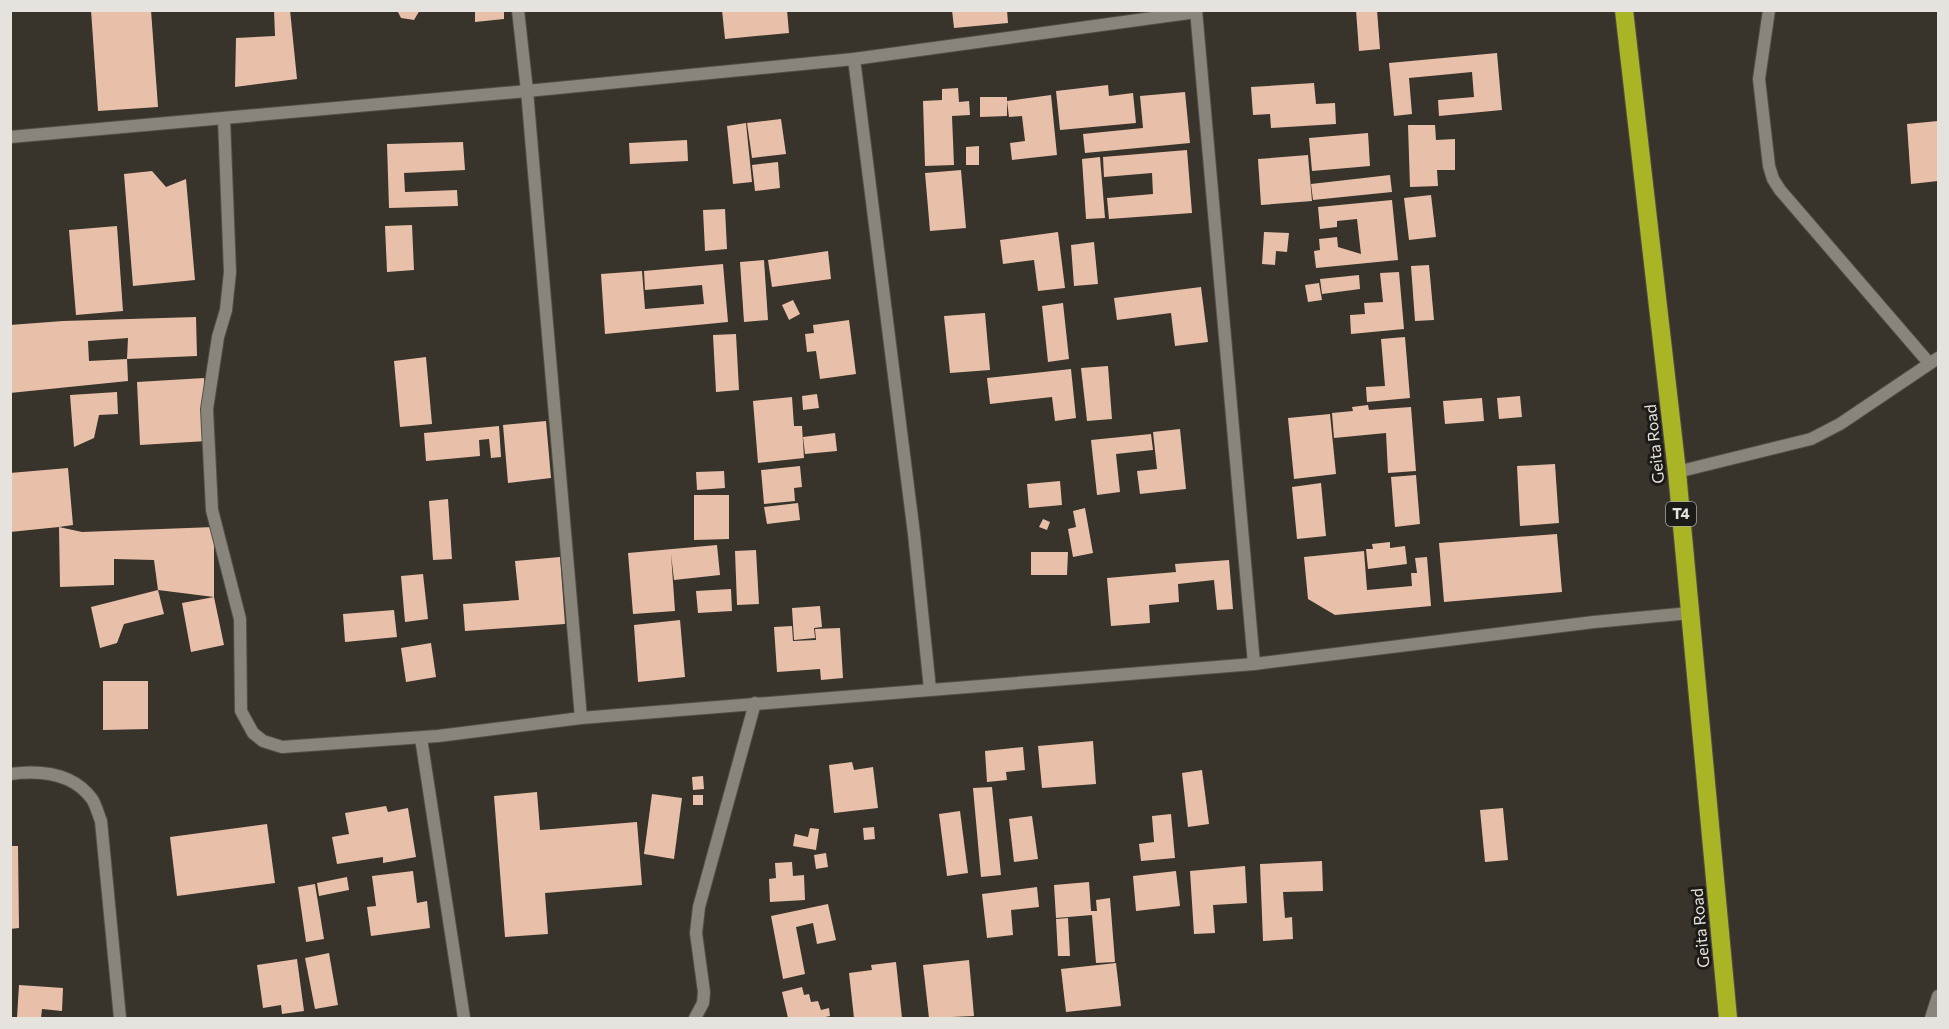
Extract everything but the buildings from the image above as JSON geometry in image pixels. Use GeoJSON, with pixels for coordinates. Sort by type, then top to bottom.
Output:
{"type":"FeatureCollection","features":[{"type":"Feature","properties":{"kind":"highway","name":"Geita Road"},"geometry":{"type":"LineString","coordinates":[[1624,10],[1677,472],[1728,1018]]}},
{"type":"Feature","properties":{"kind":"street"},"geometry":{"type":"LineString","coordinates":[[518,10],[581,718]]}},
{"type":"Feature","properties":{"kind":"street"},"geometry":{"type":"LineString","coordinates":[[1677,472],[1811,439],[1840,424],[1934,361],[1780,190],[1773,179],[1769,166],[1759,79],[1769,10]]}},
{"type":"Feature","properties":{"kind":"street"},"geometry":{"type":"LineString","coordinates":[[10,137],[854,59],[1196,11],[1254,664]]}},
{"type":"Feature","properties":{"kind":"street"},"geometry":{"type":"LineString","coordinates":[[854,59],[914,534],[930,689]]}},
{"type":"Feature","properties":{"kind":"street"},"geometry":{"type":"LineString","coordinates":[[224,119],[230,272],[226,310],[218,337],[207,409],[212,510],[240,619],[242,711],[253,734],[272,745],[282,747],[421,738],[581,718],[1254,664],[1594,622],[1690,613]]}},
{"type":"Feature","properties":{"kind":"street"},"geometry":{"type":"LineString","coordinates":[[695,1018],[703,1003],[704,992],[696,933],[699,907],[755,703]]}},
{"type":"Feature","properties":{"kind":"street"},"geometry":{"type":"LineString","coordinates":[[421,738],[464,1018]]}},
{"type":"Feature","properties":{"kind":"street"},"geometry":{"type":"LineString","coordinates":[[10,774],[33,771],[63,778],[78,784],[93,801],[101,821],[120,1018]]}},
{"type":"Feature","properties":{"kind":"street"},"geometry":{"type":"LineString","coordinates":[[1931,1018],[1938,996]]}}]}
